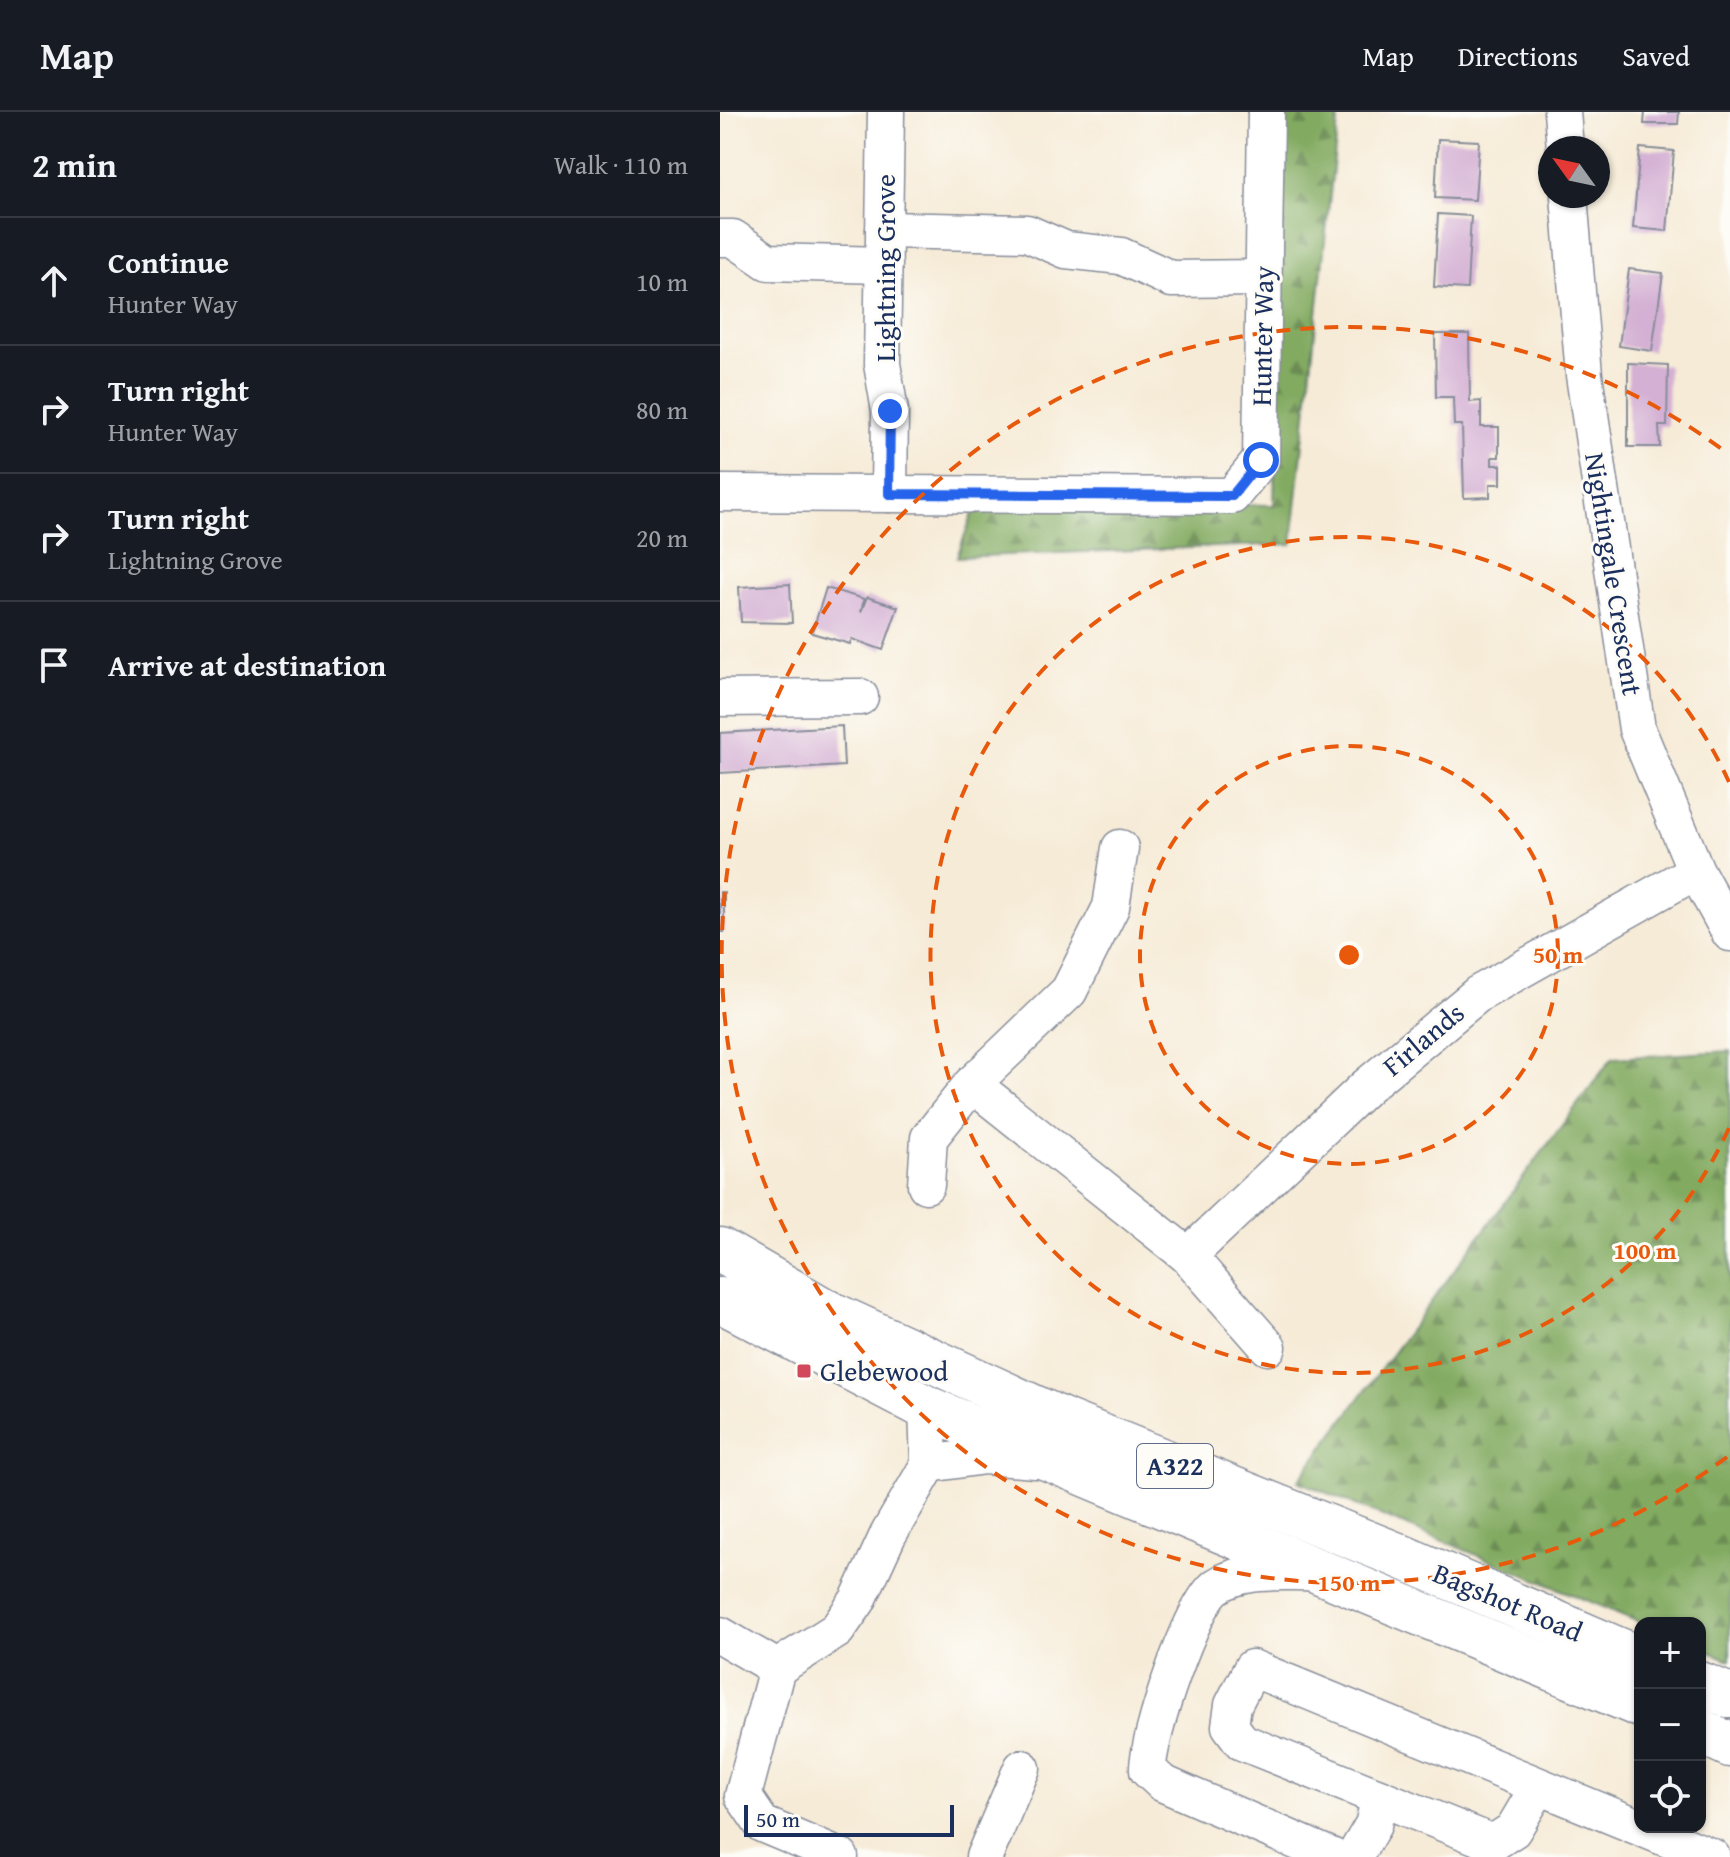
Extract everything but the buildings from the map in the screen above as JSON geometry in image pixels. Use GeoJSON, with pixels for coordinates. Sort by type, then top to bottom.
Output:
{"type":"FeatureCollection","features":[{"type":"Feature","properties":{"kind":"highway","name":"Bagshot Road"},"geometry":{"type":"LineString","coordinates":[[720,1250],[829,1313],[1066,1422],[1395,1554],[1634,1656]]}},
{"type":"Feature","properties":{"kind":"highway","name":"Bagshot Road"},"geometry":{"type":"LineString","coordinates":[[720,1300],[927,1408],[1634,1703]]}},
{"type":"Feature","properties":{"kind":"highway"},"geometry":{"type":"LineString","coordinates":[[1706,1686],[1730,1696]]}},
{"type":"Feature","properties":{"kind":"highway"},"geometry":{"type":"LineString","coordinates":[[1706,1734],[1730,1745]]}},
{"type":"Feature","properties":{"kind":"street","name":"Lightning Grove"},"geometry":{"type":"LineString","coordinates":[[886,112],[882,364],[890,411],[889,494]]}},
{"type":"Feature","properties":{"kind":"street","name":"Hunter Way"},"geometry":{"type":"LineString","coordinates":[[889,494],[1232,496],[1261,460],[1266,112]]}},
{"type":"Feature","properties":{"kind":"street"},"geometry":{"type":"LineString","coordinates":[[1562,112],[1564,136]]}},
{"type":"Feature","properties":{"kind":"street","name":"Nightingale Crescent"},"geometry":{"type":"LineString","coordinates":[[1570,208],[1584,375],[1637,729],[1696,871],[1730,933]]}},
{"type":"Feature","properties":{"kind":"street"},"geometry":{"type":"LineString","coordinates":[[720,238],[733,238],[768,262],[1027,233],[1066,250],[1121,256],[1171,279],[1262,278]]}},
{"type":"Feature","properties":{"kind":"street"},"geometry":{"type":"LineString","coordinates":[[720,493],[889,494]]}},
{"type":"Feature","properties":{"kind":"street"},"geometry":{"type":"LineString","coordinates":[[720,698],[860,697]]}},
{"type":"Feature","properties":{"kind":"street"},"geometry":{"type":"LineString","coordinates":[[926,1185],[929,1138],[972,1084],[1069,991],[1111,907],[1120,848]]}},
{"type":"Feature","properties":{"kind":"street","name":"Firlands"},"geometry":{"type":"LineString","coordinates":[[1188,1256],[1367,1086],[1478,994],[1696,871]]}},
{"type":"Feature","properties":{"kind":"street"},"geometry":{"type":"LineString","coordinates":[[972,1084],[1188,1256],[1268,1347]]}},
{"type":"Feature","properties":{"kind":"street"},"geometry":{"type":"LineString","coordinates":[[840,1857],[762,1824],[732,1799],[777,1668],[837,1630],[858,1600],[888,1535],[929,1464],[927,1408]]}},
{"type":"Feature","properties":{"kind":"street"},"geometry":{"type":"LineString","coordinates":[[929,1464],[984,1456],[1053,1462]]}},
{"type":"Feature","properties":{"kind":"street"},"geometry":{"type":"LineString","coordinates":[[1315,1572],[1242,1574],[1215,1587],[1195,1614],[1153,1738],[1148,1770],[1162,1783],[1333,1857]]}},
{"type":"Feature","properties":{"kind":"street"},"geometry":{"type":"LineString","coordinates":[[720,1635],[777,1668]]}},
{"type":"Feature","properties":{"kind":"street"},"geometry":{"type":"LineString","coordinates":[[1538,1788],[1513,1830],[1493,1843],[1242,1742],[1230,1726],[1233,1705],[1252,1668],[1712,1857]]}},
{"type":"Feature","properties":{"kind":"street"},"geometry":{"type":"LineString","coordinates":[[984,1857],[1022,1768]]}},
{"type":"Feature","properties":{"kind":"street"},"geometry":{"type":"LineString","coordinates":[[1354,1857],[1373,1825],[1380,1797]]}},
{"type":"Feature","properties":{"kind":"green space"},"geometry":{"type":"Polygon","coordinates":[[[1283,112],[1339,112],[1292,544],[957,557],[977,502],[1274,505],[1283,112]]]}},
{"type":"Feature","properties":{"kind":"green space"},"geometry":{"type":"Polygon","coordinates":[[[1730,1051],[1730,1660],[1706,1650],[1706,1617],[1634,1617],[1634,1620],[1298,1481],[1612,1058],[1730,1051]]]}},
{"type":"Feature","properties":{"kind":"place","name":"Glebewood"},"geometry":{"type":"Point","coordinates":[804,1371]}},
{"type":"Feature","properties":{"kind":"route"},"geometry":{"type":"LineString","coordinates":[[890,411],[889,494],[1232,496],[1261,460]]}}]}
